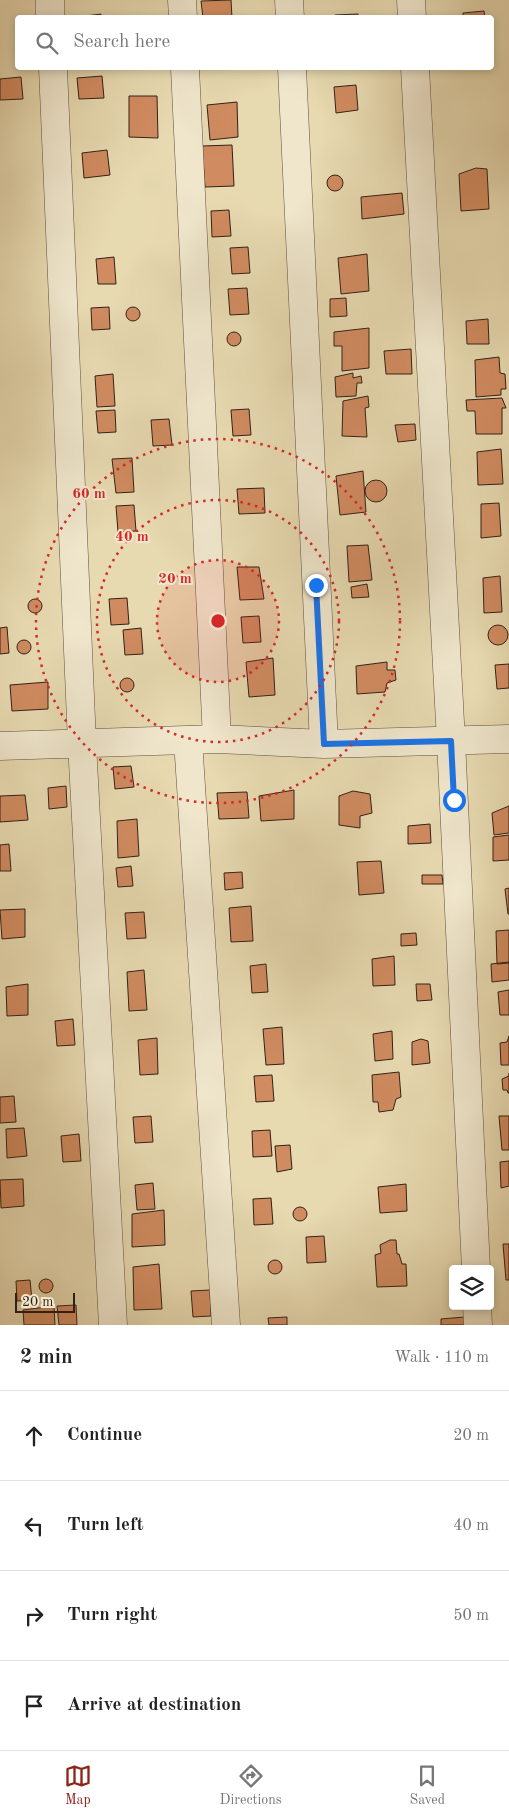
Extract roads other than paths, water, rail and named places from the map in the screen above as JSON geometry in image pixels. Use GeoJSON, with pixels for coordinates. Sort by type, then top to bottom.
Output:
{"type":"FeatureCollection","features":[{"type":"Feature","properties":{"kind":"street"},"geometry":{"type":"LineString","coordinates":[[50,0],[50,15]]}},
{"type":"Feature","properties":{"kind":"street"},"geometry":{"type":"LineString","coordinates":[[182,0],[183,15]]}},
{"type":"Feature","properties":{"kind":"street"},"geometry":{"type":"LineString","coordinates":[[289,0],[290,15]]}},
{"type":"Feature","properties":{"kind":"street"},"geometry":{"type":"LineString","coordinates":[[411,0],[412,15]]}},
{"type":"Feature","properties":{"kind":"street"},"geometry":{"type":"LineString","coordinates":[[53,70],[82,744],[113,1325]]}},
{"type":"Feature","properties":{"kind":"street"},"geometry":{"type":"LineString","coordinates":[[185,70],[217,739]]}},
{"type":"Feature","properties":{"kind":"street"},"geometry":{"type":"LineString","coordinates":[[292,70],[324,744]]}},
{"type":"Feature","properties":{"kind":"street"},"geometry":{"type":"LineString","coordinates":[[415,70],[451,741],[476,1265]]}},
{"type":"Feature","properties":{"kind":"street"},"geometry":{"type":"LineString","coordinates":[[0,746],[217,739],[324,744],[509,739]]}},
{"type":"Feature","properties":{"kind":"street"},"geometry":{"type":"LineString","coordinates":[[188,740],[226,1325]]}},
{"type":"Feature","properties":{"kind":"street"},"geometry":{"type":"LineString","coordinates":[[477,1310],[478,1325]]}}]}
